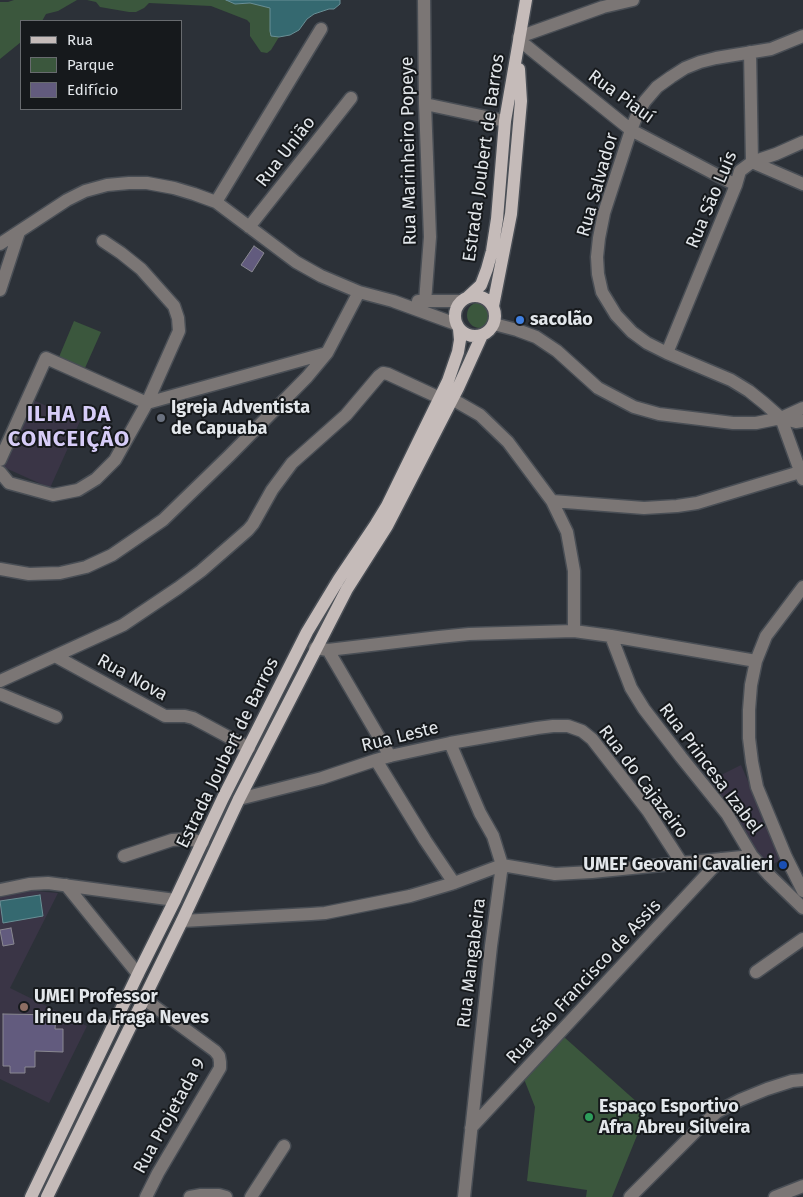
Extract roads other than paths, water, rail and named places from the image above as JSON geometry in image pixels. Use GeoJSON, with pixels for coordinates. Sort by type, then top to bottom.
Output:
{"type":"FeatureCollection","features":[{"type":"Feature","properties":{"kind":"main road","name":"Estrada Joubert de Barros"},"geometry":{"type":"LineString","coordinates":[[464,299],[481,285],[492,251],[505,121],[525,6]]}},
{"type":"Feature","properties":{"kind":"main road","name":"Estrada Joubert de Barros"},"geometry":{"type":"LineString","coordinates":[[493,306],[511,214],[521,101],[519,41]]}},
{"type":"Feature","properties":{"kind":"main road"},"geometry":{"type":"LineString","coordinates":[[475,296],[483,297],[493,306],[494,324],[489,331],[482,335],[466,334],[458,326],[455,316],[456,308],[464,299],[475,296]]}},
{"type":"Feature","properties":{"kind":"main road","name":"Estrada Joubert de Barros"},"geometry":{"type":"LineString","coordinates":[[47,1197],[182,921],[239,799],[322,649],[347,589],[387,526],[446,398],[448,381],[460,340],[458,326]]}},
{"type":"Feature","properties":{"kind":"main road","name":"Estrada Joubert de Barros"},"geometry":{"type":"LineString","coordinates":[[31,1197],[223,798],[307,632],[387,506],[482,335]]}},
{"type":"Feature","properties":{"kind":"street","name":"Rua Marinheiro Popeye"},"geometry":{"type":"LineString","coordinates":[[424,0],[425,104],[430,237],[425,302]]}},
{"type":"Feature","properties":{"kind":"street"},"geometry":{"type":"LineString","coordinates":[[519,41],[603,8],[633,0]]}},
{"type":"Feature","properties":{"kind":"street"},"geometry":{"type":"LineString","coordinates":[[216,202],[321,29]]}},
{"type":"Feature","properties":{"kind":"street","name":"Rua Salvador"},"geometry":{"type":"LineString","coordinates":[[781,418],[749,391],[730,380],[667,354],[646,343],[632,332],[616,315],[602,292],[597,257],[604,213],[631,130],[637,115],[657,88],[685,68],[700,62],[770,49],[803,36]]}},
{"type":"Feature","properties":{"kind":"street","name":"Rua Piauí"},"geometry":{"type":"LineString","coordinates":[[519,41],[631,130],[736,185]]}},
{"type":"Feature","properties":{"kind":"street","name":"Rua São Luís"},"geometry":{"type":"LineString","coordinates":[[667,354],[740,171],[752,162],[750,52]]}},
{"type":"Feature","properties":{"kind":"street","name":"Rua União"},"geometry":{"type":"LineString","coordinates":[[249,227],[351,98]]}},
{"type":"Feature","properties":{"kind":"street"},"geometry":{"type":"LineString","coordinates":[[425,104],[505,121]]}},
{"type":"Feature","properties":{"kind":"street"},"geometry":{"type":"LineString","coordinates":[[752,162],[803,142]]}},
{"type":"Feature","properties":{"kind":"street"},"geometry":{"type":"LineString","coordinates":[[752,162],[803,184]]}},
{"type":"Feature","properties":{"kind":"street"},"geometry":{"type":"LineString","coordinates":[[0,244],[85,191],[107,185],[130,183],[165,186],[216,202],[296,262],[321,276],[360,292],[393,301],[458,326]]}},
{"type":"Feature","properties":{"kind":"street"},"geometry":{"type":"LineString","coordinates":[[0,290],[19,232]]}},
{"type":"Feature","properties":{"kind":"street"},"geometry":{"type":"LineString","coordinates":[[0,472],[9,482],[53,495],[78,490],[96,479],[115,460],[147,403],[179,331],[178,318],[174,306],[141,269],[103,241]]}},
{"type":"Feature","properties":{"kind":"street"},"geometry":{"type":"LineString","coordinates":[[0,569],[29,574],[60,573],[86,567],[112,555],[163,520],[307,377],[327,353],[360,292]]}},
{"type":"Feature","properties":{"kind":"street"},"geometry":{"type":"LineString","coordinates":[[393,301],[425,302],[464,299]]}},
{"type":"Feature","properties":{"kind":"street"},"geometry":{"type":"LineString","coordinates":[[494,324],[536,337],[557,352],[598,388],[634,407],[659,414],[733,423],[756,423],[781,418],[803,408]]}},
{"type":"Feature","properties":{"kind":"street"},"geometry":{"type":"LineString","coordinates":[[0,460],[46,358],[147,403],[327,353]]}},
{"type":"Feature","properties":{"kind":"street"},"geometry":{"type":"LineString","coordinates":[[0,681],[123,625],[178,588],[253,524],[272,490],[292,462],[346,415],[382,374],[388,374],[446,398],[480,415],[508,442],[552,501],[566,532],[574,571],[574,631]]}},
{"type":"Feature","properties":{"kind":"street"},"geometry":{"type":"LineString","coordinates":[[781,418],[796,422],[803,421]]}},
{"type":"Feature","properties":{"kind":"street"},"geometry":{"type":"LineString","coordinates":[[552,501],[644,508],[677,506],[697,503],[802,475],[781,418]]}},
{"type":"Feature","properties":{"kind":"street"},"geometry":{"type":"LineString","coordinates":[[803,587],[766,636],[756,661],[748,710],[749,738],[757,787],[786,857],[803,891]]}},
{"type":"Feature","properties":{"kind":"street"},"geometry":{"type":"LineString","coordinates":[[390,756],[322,649],[469,634],[574,631],[756,661]]}},
{"type":"Feature","properties":{"kind":"street","name":"Rua Princesa Izabel"},"geometry":{"type":"LineString","coordinates":[[611,636],[631,688],[644,709],[727,814],[752,856],[803,908]]}},
{"type":"Feature","properties":{"kind":"street","name":"Rua Nova"},"geometry":{"type":"LineString","coordinates":[[54,656],[165,716],[193,718],[249,748]]}},
{"type":"Feature","properties":{"kind":"street"},"geometry":{"type":"LineString","coordinates":[[0,694],[56,717]]}},
{"type":"Feature","properties":{"kind":"street","name":"Rua Leste"},"geometry":{"type":"LineString","coordinates":[[239,799],[322,778],[390,756],[450,743],[553,726],[572,727]]}},
{"type":"Feature","properties":{"kind":"street","name":"Rua do Cajazeiro"},"geometry":{"type":"LineString","coordinates":[[572,727],[582,731],[592,739],[648,811],[681,862]]}},
{"type":"Feature","properties":{"kind":"street","name":"Rua Mangabeira"},"geometry":{"type":"LineString","coordinates":[[450,743],[480,813],[493,836],[502,865],[491,946],[464,1197]]}},
{"type":"Feature","properties":{"kind":"street"},"geometry":{"type":"LineString","coordinates":[[376,760],[454,883]]}},
{"type":"Feature","properties":{"kind":"street"},"geometry":{"type":"LineString","coordinates":[[124,856],[172,840],[187,839],[203,842]]}},
{"type":"Feature","properties":{"kind":"street"},"geometry":{"type":"LineString","coordinates":[[182,921],[325,913],[410,896],[454,883],[502,865],[555,874],[752,856]]}},
{"type":"Feature","properties":{"kind":"street","name":"Rua São Francisco de Assis"},"geometry":{"type":"LineString","coordinates":[[471,1128],[722,860]]}},
{"type":"Feature","properties":{"kind":"street"},"geometry":{"type":"LineString","coordinates":[[0,890],[30,884],[48,883],[175,900]]}},
{"type":"Feature","properties":{"kind":"street"},"geometry":{"type":"LineString","coordinates":[[66,885],[138,974]]}},
{"type":"Feature","properties":{"kind":"street"},"geometry":{"type":"LineString","coordinates":[[756,972],[803,939]]}},
{"type":"Feature","properties":{"kind":"street","name":"Rua Projetada 9"},"geometry":{"type":"LineString","coordinates":[[144,998],[214,1051],[219,1056],[220,1062],[220,1068],[158,1173],[146,1197]]}},
{"type":"Feature","properties":{"kind":"street"},"geometry":{"type":"LineString","coordinates":[[630,1197],[717,1112],[767,1089],[792,1081],[803,1080]]}},
{"type":"Feature","properties":{"kind":"street"},"geometry":{"type":"LineString","coordinates":[[251,1197],[284,1146]]}},
{"type":"Feature","properties":{"kind":"street"},"geometry":{"type":"LineString","coordinates":[[775,1197],[803,1186]]}},
{"type":"Feature","properties":{"kind":"street"},"geometry":{"type":"LineString","coordinates":[[190,1197],[200,1195],[226,1197]]}},
{"type":"Feature","properties":{"kind":"water"},"geometry":{"type":"Polygon","coordinates":[[[226,0],[340,0],[340,4],[334,9],[314,14],[307,19],[299,30],[290,35],[279,37],[271,36],[270,8],[250,3],[235,4],[226,0]]]}},
{"type":"Feature","properties":{"kind":"water"},"geometry":{"type":"Polygon","coordinates":[[[40,895],[43,916],[3,923],[0,901],[40,895]]]}},
{"type":"Feature","properties":{"kind":"place","name":"sacolão"},"geometry":{"type":"Point","coordinates":[520,320]}},
{"type":"Feature","properties":{"kind":"place","name":"Igreja Adventista de Capuaba"},"geometry":{"type":"Point","coordinates":[161,418]}},
{"type":"Feature","properties":{"kind":"place","name":"UMEF Geovani Cavalieri"},"geometry":{"type":"Point","coordinates":[783,865]}},
{"type":"Feature","properties":{"kind":"place","name":"UMEI Professor Irineu da Fraga Neves"},"geometry":{"type":"Point","coordinates":[24,1007]}},
{"type":"Feature","properties":{"kind":"place","name":"Espaço Esportivo Afra Abreu Silveira"},"geometry":{"type":"Point","coordinates":[589,1117]}},
{"type":"Feature","properties":{"kind":"district","name":"ILHA DA CONCEIÇÃO"},"geometry":{"type":"Point","coordinates":[69,428]}}]}
